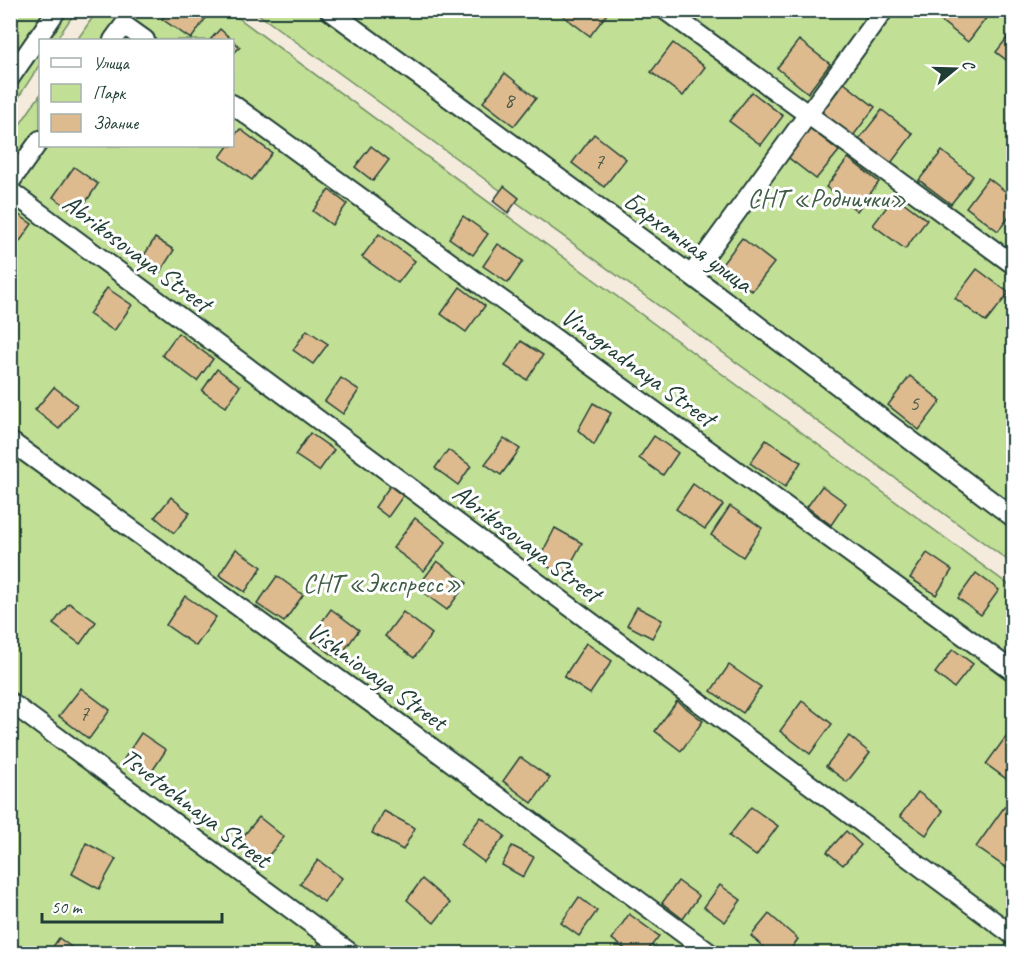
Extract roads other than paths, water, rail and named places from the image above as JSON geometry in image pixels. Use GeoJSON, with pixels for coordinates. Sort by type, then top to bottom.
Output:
{"type":"FeatureCollection","features":[{"type":"Feature","properties":{"kind":"street"},"geometry":{"type":"LineString","coordinates":[[10,78],[17,55],[57,10]]}},
{"type":"Feature","properties":{"kind":"street","name":"Бархотная улица"},"geometry":{"type":"LineString","coordinates":[[328,10],[691,275],[1014,518]]}},
{"type":"Feature","properties":{"kind":"street"},"geometry":{"type":"LineString","coordinates":[[665,10],[1014,265]]}},
{"type":"Feature","properties":{"kind":"street"},"geometry":{"type":"LineString","coordinates":[[691,275],[884,10]]}},
{"type":"Feature","properties":{"kind":"street"},"geometry":{"type":"LineString","coordinates":[[114,39],[124,25],[144,39]]}},
{"type":"Feature","properties":{"kind":"street","name":"Vinogradnaya Street"},"geometry":{"type":"LineString","coordinates":[[234,105],[1014,672]]}},
{"type":"Feature","properties":{"kind":"street"},"geometry":{"type":"LineString","coordinates":[[10,182],[39,141]]}},
{"type":"Feature","properties":{"kind":"street","name":"Abrikosovaya Street"},"geometry":{"type":"LineString","coordinates":[[10,191],[1014,936]]}},
{"type":"Feature","properties":{"kind":"street","name":"Vishniovaya Street"},"geometry":{"type":"LineString","coordinates":[[10,441],[391,717],[711,954]]}},
{"type":"Feature","properties":{"kind":"street","name":"Tsvetochnaya Street"},"geometry":{"type":"LineString","coordinates":[[10,702],[352,954]]}},
{"type":"Feature","properties":{"kind":"park label","name":"СНТ «Роднички»"},"geometry":{"type":"Point","coordinates":[827,198]}},
{"type":"Feature","properties":{"kind":"park label","name":"СНТ «Экспресс»"},"geometry":{"type":"Point","coordinates":[382,583]}}]}
